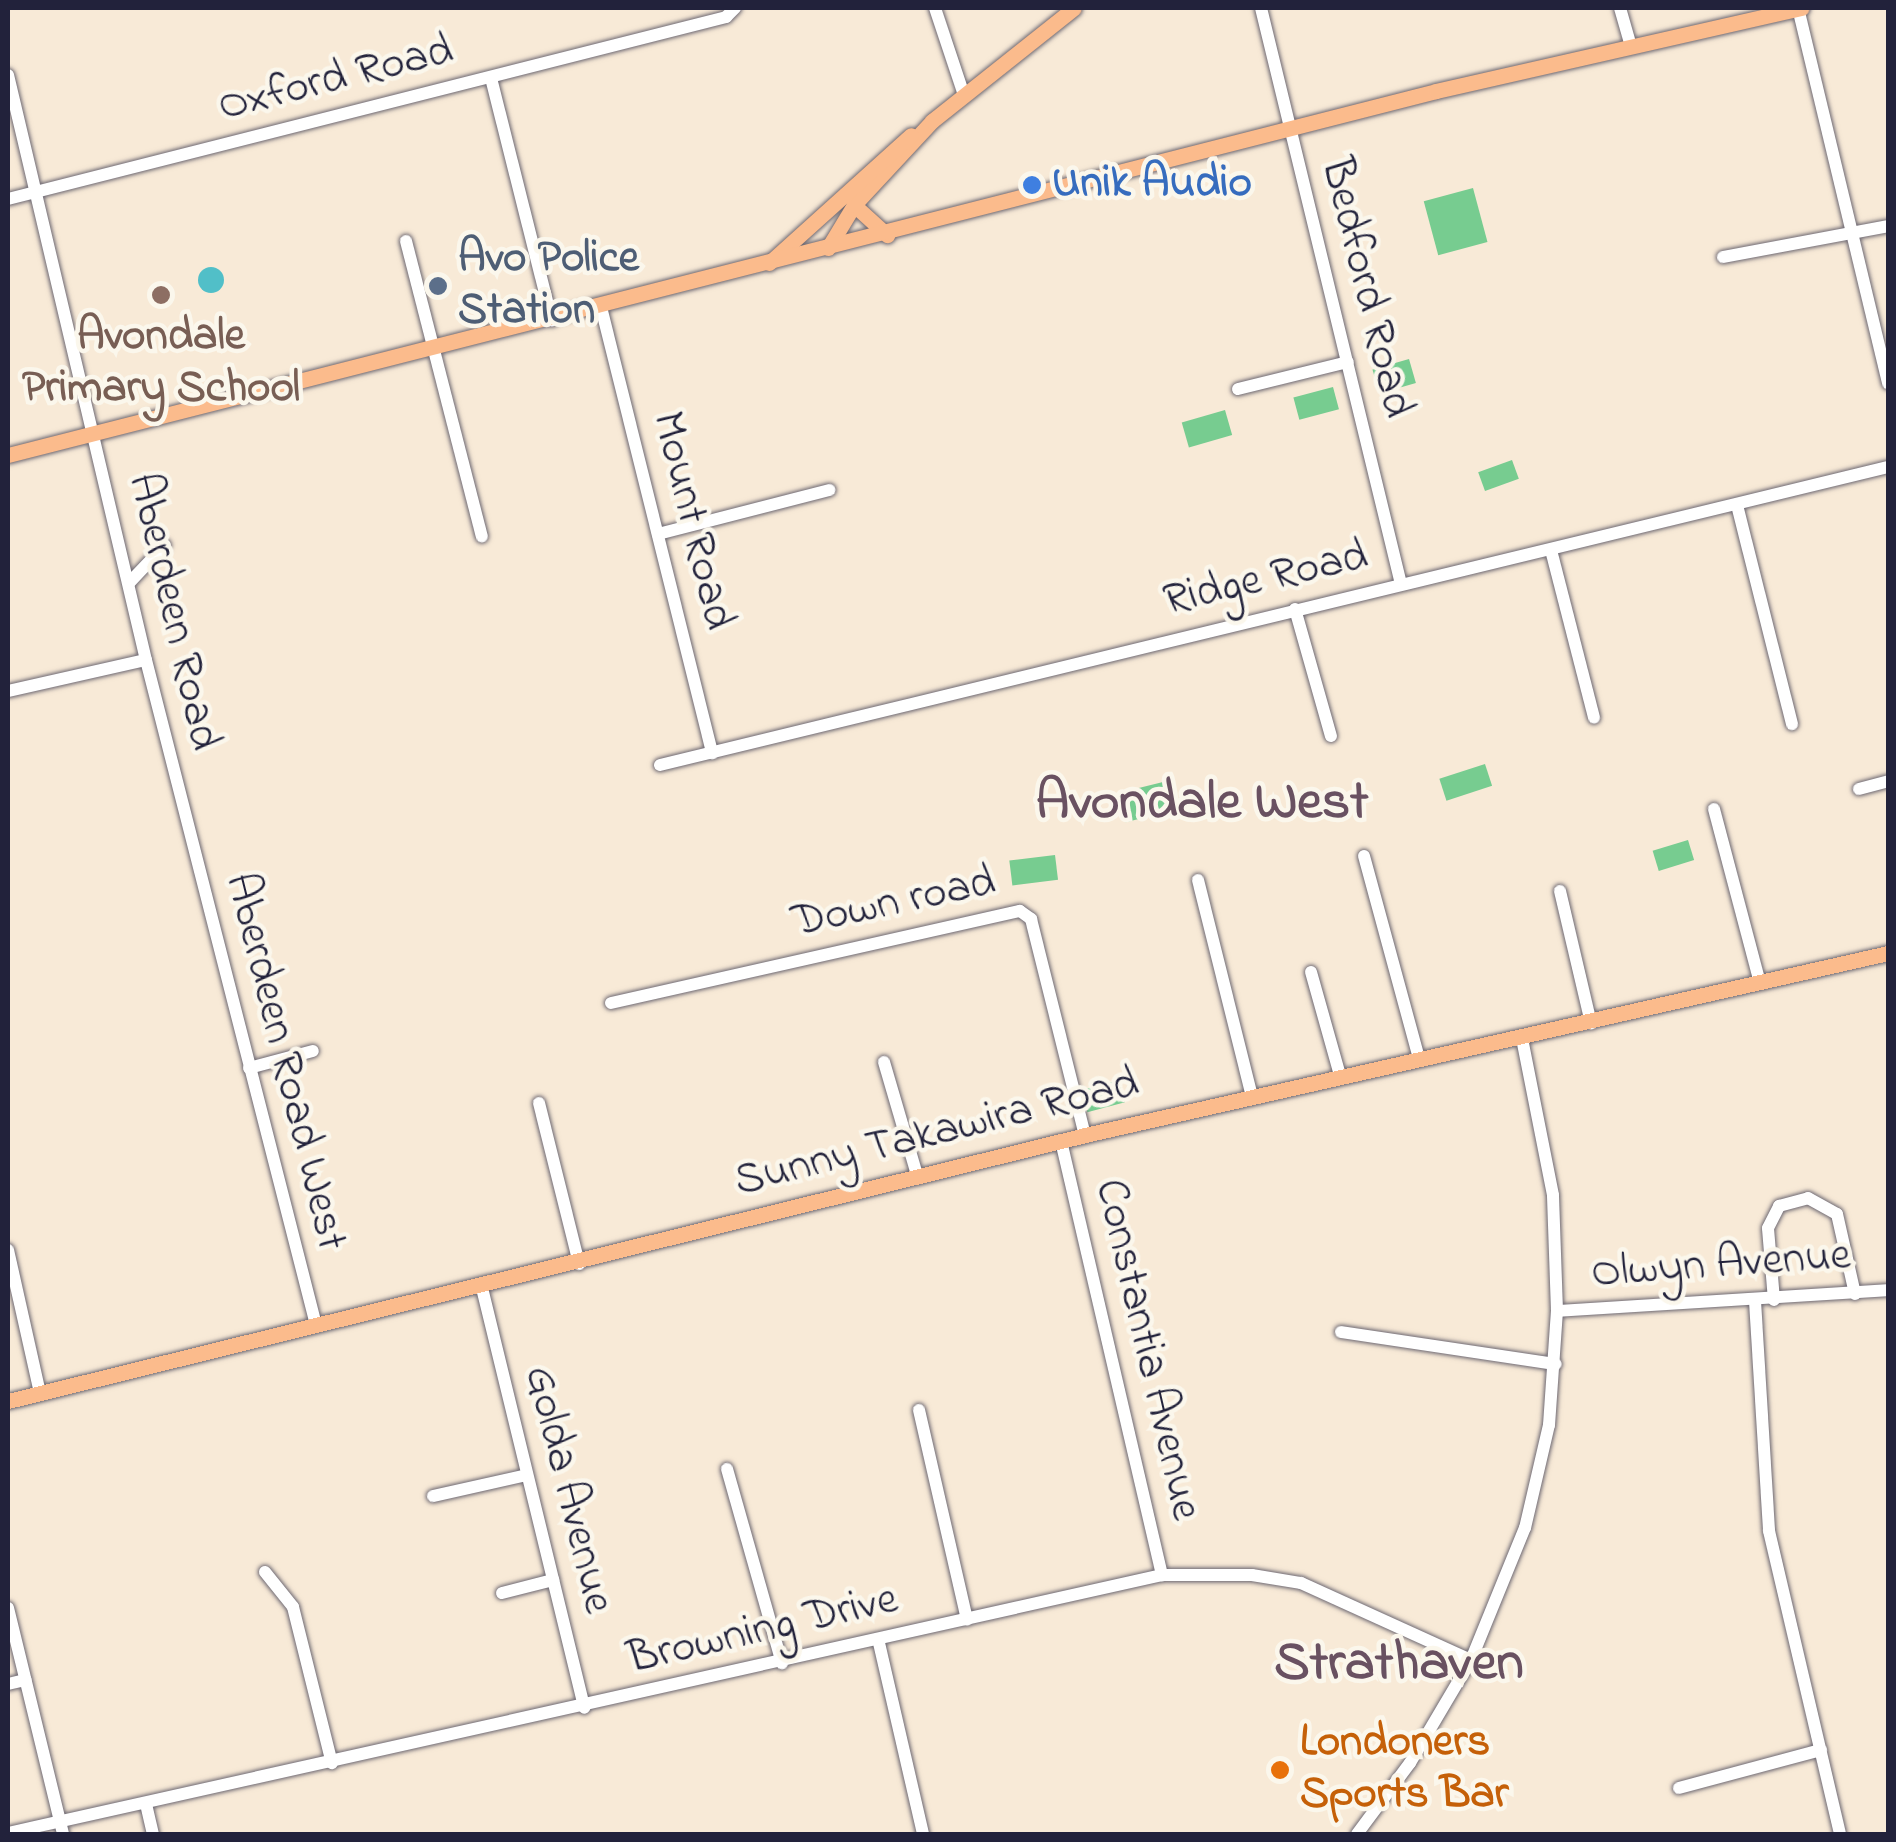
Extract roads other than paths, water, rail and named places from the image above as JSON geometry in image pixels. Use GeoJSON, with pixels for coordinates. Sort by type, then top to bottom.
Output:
{"type":"FeatureCollection","features":[{"type":"Feature","properties":{"kind":"main road"},"geometry":{"type":"LineString","coordinates":[[828,248],[854,205],[932,122],[963,92],[1074,8]]}},
{"type":"Feature","properties":{"kind":"main road"},"geometry":{"type":"LineString","coordinates":[[8,455],[1630,44],[1799,8]]}},
{"type":"Feature","properties":{"kind":"main road"},"geometry":{"type":"LineString","coordinates":[[769,263],[820,212],[932,122]]}},
{"type":"Feature","properties":{"kind":"main road"},"geometry":{"type":"LineString","coordinates":[[854,205],[888,235]]}},
{"type":"Feature","properties":{"kind":"main road"},"geometry":{"type":"LineString","coordinates":[[820,212],[828,248]]}},
{"type":"Feature","properties":{"kind":"main road","name":"Sunny Takawira Road"},"geometry":{"type":"LineString","coordinates":[[8,1401],[482,1288],[1085,1135],[1888,954]]}},
{"type":"Feature","properties":{"kind":"street","name":"Oxford Road"},"geometry":{"type":"LineString","coordinates":[[8,199],[726,17],[735,8]]}},
{"type":"Feature","properties":{"kind":"street"},"geometry":{"type":"LineString","coordinates":[[935,8],[963,92]]}},
{"type":"Feature","properties":{"kind":"street","name":"Bedford Road"},"geometry":{"type":"LineString","coordinates":[[1261,8],[1401,584]]}},
{"type":"Feature","properties":{"kind":"street"},"geometry":{"type":"LineString","coordinates":[[1620,8],[1630,44]]}},
{"type":"Feature","properties":{"kind":"street"},"geometry":{"type":"LineString","coordinates":[[1799,8],[1888,384]]}},
{"type":"Feature","properties":{"kind":"street","name":"Aberdeen Road"},"geometry":{"type":"LineString","coordinates":[[8,75],[186,816]]}},
{"type":"Feature","properties":{"kind":"street"},"geometry":{"type":"LineString","coordinates":[[491,78],[552,320]]}},
{"type":"Feature","properties":{"kind":"street"},"geometry":{"type":"LineString","coordinates":[[1723,257],[1888,226]]}},
{"type":"Feature","properties":{"kind":"street"},"geometry":{"type":"LineString","coordinates":[[406,242],[482,536]]}},
{"type":"Feature","properties":{"kind":"street","name":"Mount Road"},"geometry":{"type":"LineString","coordinates":[[601,307],[712,752]]}},
{"type":"Feature","properties":{"kind":"street"},"geometry":{"type":"LineString","coordinates":[[1238,389],[1348,362]]}},
{"type":"Feature","properties":{"kind":"street","name":"Ridge Road"},"geometry":{"type":"LineString","coordinates":[[660,764],[1888,466]]}},
{"type":"Feature","properties":{"kind":"street"},"geometry":{"type":"LineString","coordinates":[[658,534],[829,490]]}},
{"type":"Feature","properties":{"kind":"street"},"geometry":{"type":"LineString","coordinates":[[1736,505],[1792,724]]}},
{"type":"Feature","properties":{"kind":"street"},"geometry":{"type":"LineString","coordinates":[[129,583],[164,544]]}},
{"type":"Feature","properties":{"kind":"street"},"geometry":{"type":"LineString","coordinates":[[1551,550],[1594,718]]}},
{"type":"Feature","properties":{"kind":"street"},"geometry":{"type":"LineString","coordinates":[[1295,609],[1330,736]]}},
{"type":"Feature","properties":{"kind":"street"},"geometry":{"type":"LineString","coordinates":[[8,690],[146,660]]}},
{"type":"Feature","properties":{"kind":"street"},"geometry":{"type":"LineString","coordinates":[[1859,788],[1888,781]]}},
{"type":"Feature","properties":{"kind":"street"},"geometry":{"type":"LineString","coordinates":[[1714,809],[1760,983]]}},
{"type":"Feature","properties":{"kind":"street","name":"Aberdeen Road West"},"geometry":{"type":"LineString","coordinates":[[186,816],[316,1325]]}},
{"type":"Feature","properties":{"kind":"street"},"geometry":{"type":"LineString","coordinates":[[1364,856],[1420,1059]]}},
{"type":"Feature","properties":{"kind":"street"},"geometry":{"type":"LineString","coordinates":[[1198,880],[1252,1096]]}},
{"type":"Feature","properties":{"kind":"street"},"geometry":{"type":"LineString","coordinates":[[1560,892],[1591,1023]]}},
{"type":"Feature","properties":{"kind":"street","name":"Down road"},"geometry":{"type":"LineString","coordinates":[[611,1004],[1020,911],[1031,919],[1085,1135]]}},
{"type":"Feature","properties":{"kind":"street"},"geometry":{"type":"LineString","coordinates":[[1311,972],[1340,1075]]}},
{"type":"Feature","properties":{"kind":"street"},"geometry":{"type":"LineString","coordinates":[[1358,1834],[1410,1763],[1471,1660],[1524,1528],[1550,1426],[1558,1311],[1550,1164],[1522,1038]]}},
{"type":"Feature","properties":{"kind":"street"},"geometry":{"type":"LineString","coordinates":[[249,1068],[313,1051]]}},
{"type":"Feature","properties":{"kind":"street"},"geometry":{"type":"LineString","coordinates":[[884,1062],[918,1178]]}},
{"type":"Feature","properties":{"kind":"street"},"geometry":{"type":"LineString","coordinates":[[539,1103],[579,1264]]}},
{"type":"Feature","properties":{"kind":"street","name":"Constantia Avenue"},"geometry":{"type":"LineString","coordinates":[[1060,1141],[1162,1576]]}},
{"type":"Feature","properties":{"kind":"street"},"geometry":{"type":"LineString","coordinates":[[1774,1300],[1768,1228],[1780,1206],[1808,1198],[1837,1214],[1856,1294]]}},
{"type":"Feature","properties":{"kind":"street"},"geometry":{"type":"LineString","coordinates":[[8,1250],[40,1393]]}},
{"type":"Feature","properties":{"kind":"street","name":"Golda Avenue"},"geometry":{"type":"LineString","coordinates":[[482,1288],[584,1708]]}},
{"type":"Feature","properties":{"kind":"street","name":"Olwyn Avenue"},"geometry":{"type":"LineString","coordinates":[[1558,1311],[1888,1290]]}},
{"type":"Feature","properties":{"kind":"street"},"geometry":{"type":"LineString","coordinates":[[1755,1301],[1769,1531],[1840,1834]]}},
{"type":"Feature","properties":{"kind":"street"},"geometry":{"type":"LineString","coordinates":[[1342,1332],[1556,1364]]}},
{"type":"Feature","properties":{"kind":"street"},"geometry":{"type":"LineString","coordinates":[[918,1410],[967,1620]]}},
{"type":"Feature","properties":{"kind":"street"},"geometry":{"type":"LineString","coordinates":[[727,1469],[782,1663]]}},
{"type":"Feature","properties":{"kind":"street"},"geometry":{"type":"LineString","coordinates":[[433,1496],[527,1475]]}},
{"type":"Feature","properties":{"kind":"street"},"geometry":{"type":"LineString","coordinates":[[265,1572],[293,1606],[332,1764]]}},
{"type":"Feature","properties":{"kind":"street","name":"Browning Drive"},"geometry":{"type":"LineString","coordinates":[[8,1834],[61,1828],[146,1804],[878,1643],[1162,1576],[1252,1575],[1300,1583],[1471,1660]]}},
{"type":"Feature","properties":{"kind":"street"},"geometry":{"type":"LineString","coordinates":[[502,1592],[553,1580]]}},
{"type":"Feature","properties":{"kind":"street"},"geometry":{"type":"LineString","coordinates":[[8,1608],[61,1828]]}},
{"type":"Feature","properties":{"kind":"street"},"geometry":{"type":"LineString","coordinates":[[878,1643],[923,1834]]}},
{"type":"Feature","properties":{"kind":"street"},"geometry":{"type":"LineString","coordinates":[[8,1684],[26,1680]]}},
{"type":"Feature","properties":{"kind":"street"},"geometry":{"type":"LineString","coordinates":[[1679,1788],[1821,1750]]}},
{"type":"Feature","properties":{"kind":"street"},"geometry":{"type":"LineString","coordinates":[[146,1804],[153,1834]]}},
{"type":"Feature","properties":{"kind":"water"},"geometry":{"type":"Polygon","coordinates":[[[211,267],[220,271],[224,280],[220,289],[211,293],[202,289],[198,280],[202,271],[211,267]]]}},
{"type":"Feature","properties":{"kind":"place","name":"Unik Audio"},"geometry":{"type":"Point","coordinates":[1032,185]}},
{"type":"Feature","properties":{"kind":"place","name":"Avo Police Station"},"geometry":{"type":"Point","coordinates":[438,286]}},
{"type":"Feature","properties":{"kind":"place","name":"Avondale Primary School"},"geometry":{"type":"Point","coordinates":[161,295]}},
{"type":"Feature","properties":{"kind":"place","name":"Londoners Sports Bar"},"geometry":{"type":"Point","coordinates":[1280,1770]}},
{"type":"Feature","properties":{"kind":"district","name":"Avondale West"},"geometry":{"type":"Point","coordinates":[1202,805]}},
{"type":"Feature","properties":{"kind":"district","name":"Strathaven"},"geometry":{"type":"Point","coordinates":[1399,1666]}}]}
